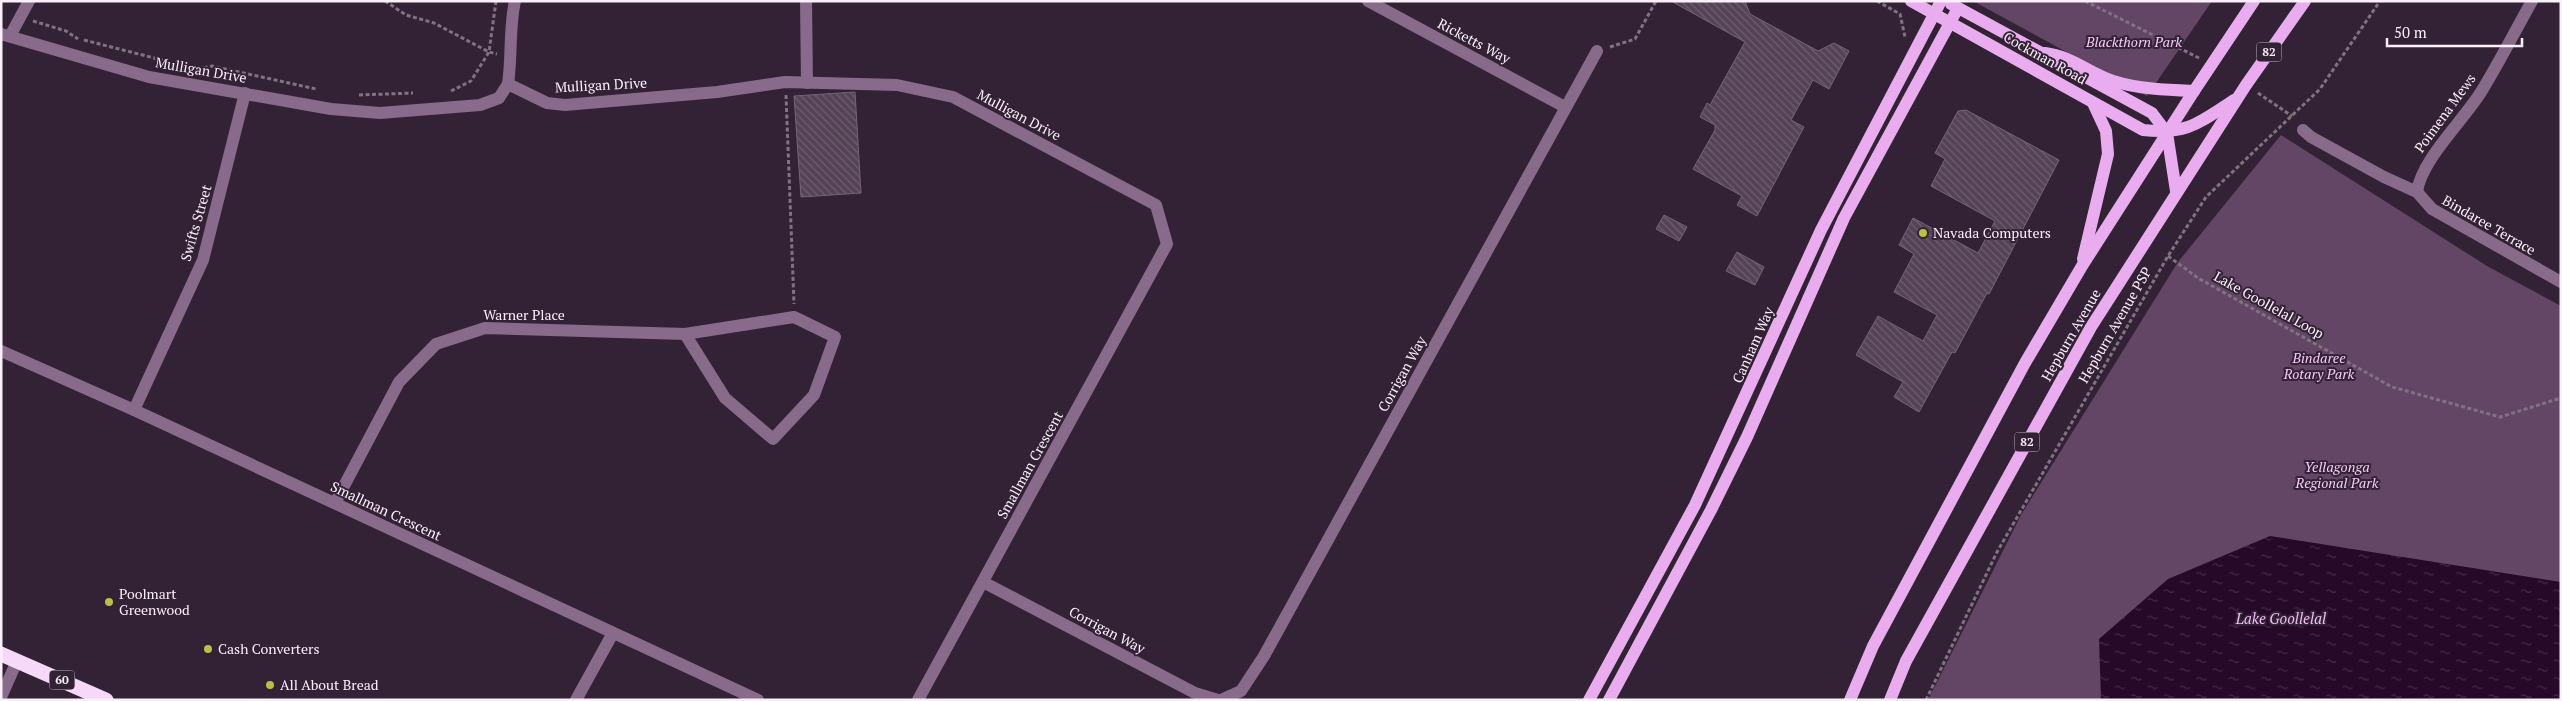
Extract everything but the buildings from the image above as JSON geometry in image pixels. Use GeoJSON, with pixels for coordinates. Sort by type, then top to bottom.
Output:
{"type":"FeatureCollection","features":[{"type":"Feature","properties":{"kind":"highway","name":"60"},"geometry":{"type":"LineString","coordinates":[[1,654],[106,700]]}},
{"type":"Feature","properties":{"kind":"main road","name":"Cockman Road"},"geometry":{"type":"LineString","coordinates":[[1911,1],[2143,130],[2167,132],[2197,125],[2238,97]]}},
{"type":"Feature","properties":{"kind":"main road","name":"Canham Way"},"geometry":{"type":"LineString","coordinates":[[1589,700],[1695,506],[1821,230],[1941,1]]}},
{"type":"Feature","properties":{"kind":"main road","name":"Cockman Road"},"geometry":{"type":"LineString","coordinates":[[1946,1],[2152,114],[2167,132]]}},
{"type":"Feature","properties":{"kind":"main road","name":"Hepburn Avenue"},"geometry":{"type":"LineString","coordinates":[[1850,700],[1878,637],[2025,363],[2082,266],[2167,132],[2254,1]]}},
{"type":"Feature","properties":{"kind":"main road","name":"Hepburn Avenue"},"geometry":{"type":"LineString","coordinates":[[1890,700],[1906,661],[2090,327],[2176,191],[2238,97],[2305,1]]}},
{"type":"Feature","properties":{"kind":"main road"},"geometry":{"type":"LineString","coordinates":[[1609,700],[1711,510],[1747,437],[1844,218],[1958,8]]}},
{"type":"Feature","properties":{"kind":"main road"},"geometry":{"type":"LineString","coordinates":[[2036,51],[2061,55],[2113,81],[2158,89],[2194,91]]}},
{"type":"Feature","properties":{"kind":"main road"},"geometry":{"type":"LineString","coordinates":[[2082,266],[2108,154],[2106,131],[2093,102]]}},
{"type":"Feature","properties":{"kind":"main road"},"geometry":{"type":"LineString","coordinates":[[2167,132],[2176,191]]}},
{"type":"Feature","properties":{"kind":"street"},"geometry":{"type":"LineString","coordinates":[[6,35],[21,17],[29,1]]}},
{"type":"Feature","properties":{"kind":"street"},"geometry":{"type":"LineString","coordinates":[[508,84],[512,59],[511,17],[515,1]]}},
{"type":"Feature","properties":{"kind":"street"},"geometry":{"type":"LineString","coordinates":[[806,1],[807,83]]}},
{"type":"Feature","properties":{"kind":"street","name":"Ricketts Way"},"geometry":{"type":"LineString","coordinates":[[1368,1],[1565,107]]}},
{"type":"Feature","properties":{"kind":"street","name":"Poimena Mews"},"geometry":{"type":"LineString","coordinates":[[2418,192],[2419,180],[2425,167],[2482,91],[2532,1]]}},
{"type":"Feature","properties":{"kind":"street","name":"Mulligan Drive"},"geometry":{"type":"LineString","coordinates":[[6,35],[149,77],[331,109],[380,113],[480,105],[499,98],[508,84],[547,103],[564,105],[718,92],[786,82],[897,85],[953,97],[1156,205],[1167,244]]}},
{"type":"Feature","properties":{"kind":"street","name":"Corrigan Way"},"geometry":{"type":"LineString","coordinates":[[983,582],[1195,693],[1220,700],[1241,691],[1264,656],[1597,51]]}},
{"type":"Feature","properties":{"kind":"street","name":"Swifts Street"},"geometry":{"type":"LineString","coordinates":[[134,410],[203,260],[246,93]]}},
{"type":"Feature","properties":{"kind":"street","name":"Bindaree Terrace"},"geometry":{"type":"LineString","coordinates":[[2304,130],[2311,136],[2384,177],[2418,192],[2432,209],[2561,282]]}},
{"type":"Feature","properties":{"kind":"street","name":"Smallman Crescent"},"geometry":{"type":"LineString","coordinates":[[918,700],[1167,244]]}},
{"type":"Feature","properties":{"kind":"street"},"geometry":{"type":"LineString","coordinates":[[685,334],[726,398],[774,439],[814,395],[835,337],[794,317]]}},
{"type":"Feature","properties":{"kind":"street","name":"Warner Place"},"geometry":{"type":"LineString","coordinates":[[335,503],[399,382],[436,344],[485,328],[685,334],[794,317]]}},
{"type":"Feature","properties":{"kind":"street","name":"Smallman Crescent"},"geometry":{"type":"LineString","coordinates":[[1,351],[134,410],[758,700]]}},
{"type":"Feature","properties":{"kind":"street"},"geometry":{"type":"LineString","coordinates":[[576,700],[613,633]]}},
{"type":"Feature","properties":{"kind":"street"},"geometry":{"type":"LineString","coordinates":[[1,697],[17,660]]}},
{"type":"Feature","properties":{"kind":"path"},"geometry":{"type":"LineString","coordinates":[[385,1],[406,15],[434,23],[488,52],[471,81],[445,93]]}},
{"type":"Feature","properties":{"kind":"path"},"geometry":{"type":"LineString","coordinates":[[1597,51],[1635,40],[1656,1]]}},
{"type":"Feature","properties":{"kind":"path"},"geometry":{"type":"LineString","coordinates":[[1876,1],[1900,14]]}},
{"type":"Feature","properties":{"kind":"path"},"geometry":{"type":"LineString","coordinates":[[2085,1],[2197,57]]}},
{"type":"Feature","properties":{"kind":"path","name":"Hepburn Avenue PSP"},"geometry":{"type":"LineString","coordinates":[[1926,700],[1997,552],[2168,256],[2206,197],[2320,89],[2380,1]]}},
{"type":"Feature","properties":{"kind":"path"},"geometry":{"type":"LineString","coordinates":[[21,17],[66,31],[76,38],[188,66],[197,68],[212,66],[325,91]]}},
{"type":"Feature","properties":{"kind":"path"},"geometry":{"type":"LineString","coordinates":[[786,82],[794,317]]}},
{"type":"Feature","properties":{"kind":"path"},"geometry":{"type":"LineString","coordinates":[[354,95],[418,93]]}},
{"type":"Feature","properties":{"kind":"path","name":"Lake Goollelal Loop"},"geometry":{"type":"LineString","coordinates":[[2168,256],[2198,278],[2392,386],[2500,417],[2561,398]]}},
{"type":"Feature","properties":{"kind":"green space","name":"Blackthorn Park"},"geometry":{"type":"Polygon","coordinates":[[[1973,1],[2212,1],[2147,96],[1973,1]]]}},
{"type":"Feature","properties":{"kind":"green space","name":"Yellagonga Regional Park"},"geometry":{"type":"Polygon","coordinates":[[[2281,135],[2487,266],[2561,306],[2561,700],[1928,700],[2021,515],[2178,262],[2281,135]]]}},
{"type":"Feature","properties":{"kind":"water","name":"Lake Goollelal"},"geometry":{"type":"Polygon","coordinates":[[[2270,536],[2561,582],[2561,700],[2101,700],[2099,639],[2168,579],[2270,536]]]}},
{"type":"Feature","properties":{"kind":"place","name":"Navada Computers"},"geometry":{"type":"Point","coordinates":[1923,233]}},
{"type":"Feature","properties":{"kind":"place","name":"Poolmart Greenwood"},"geometry":{"type":"Point","coordinates":[109,602]}},
{"type":"Feature","properties":{"kind":"place","name":"Cash Converters"},"geometry":{"type":"Point","coordinates":[208,649]}},
{"type":"Feature","properties":{"kind":"place","name":"All About Bread"},"geometry":{"type":"Point","coordinates":[270,685]}},
{"type":"Feature","properties":{"kind":"park label","name":"Bindaree Rotary Park"},"geometry":{"type":"Point","coordinates":[2319,366]}}]}
